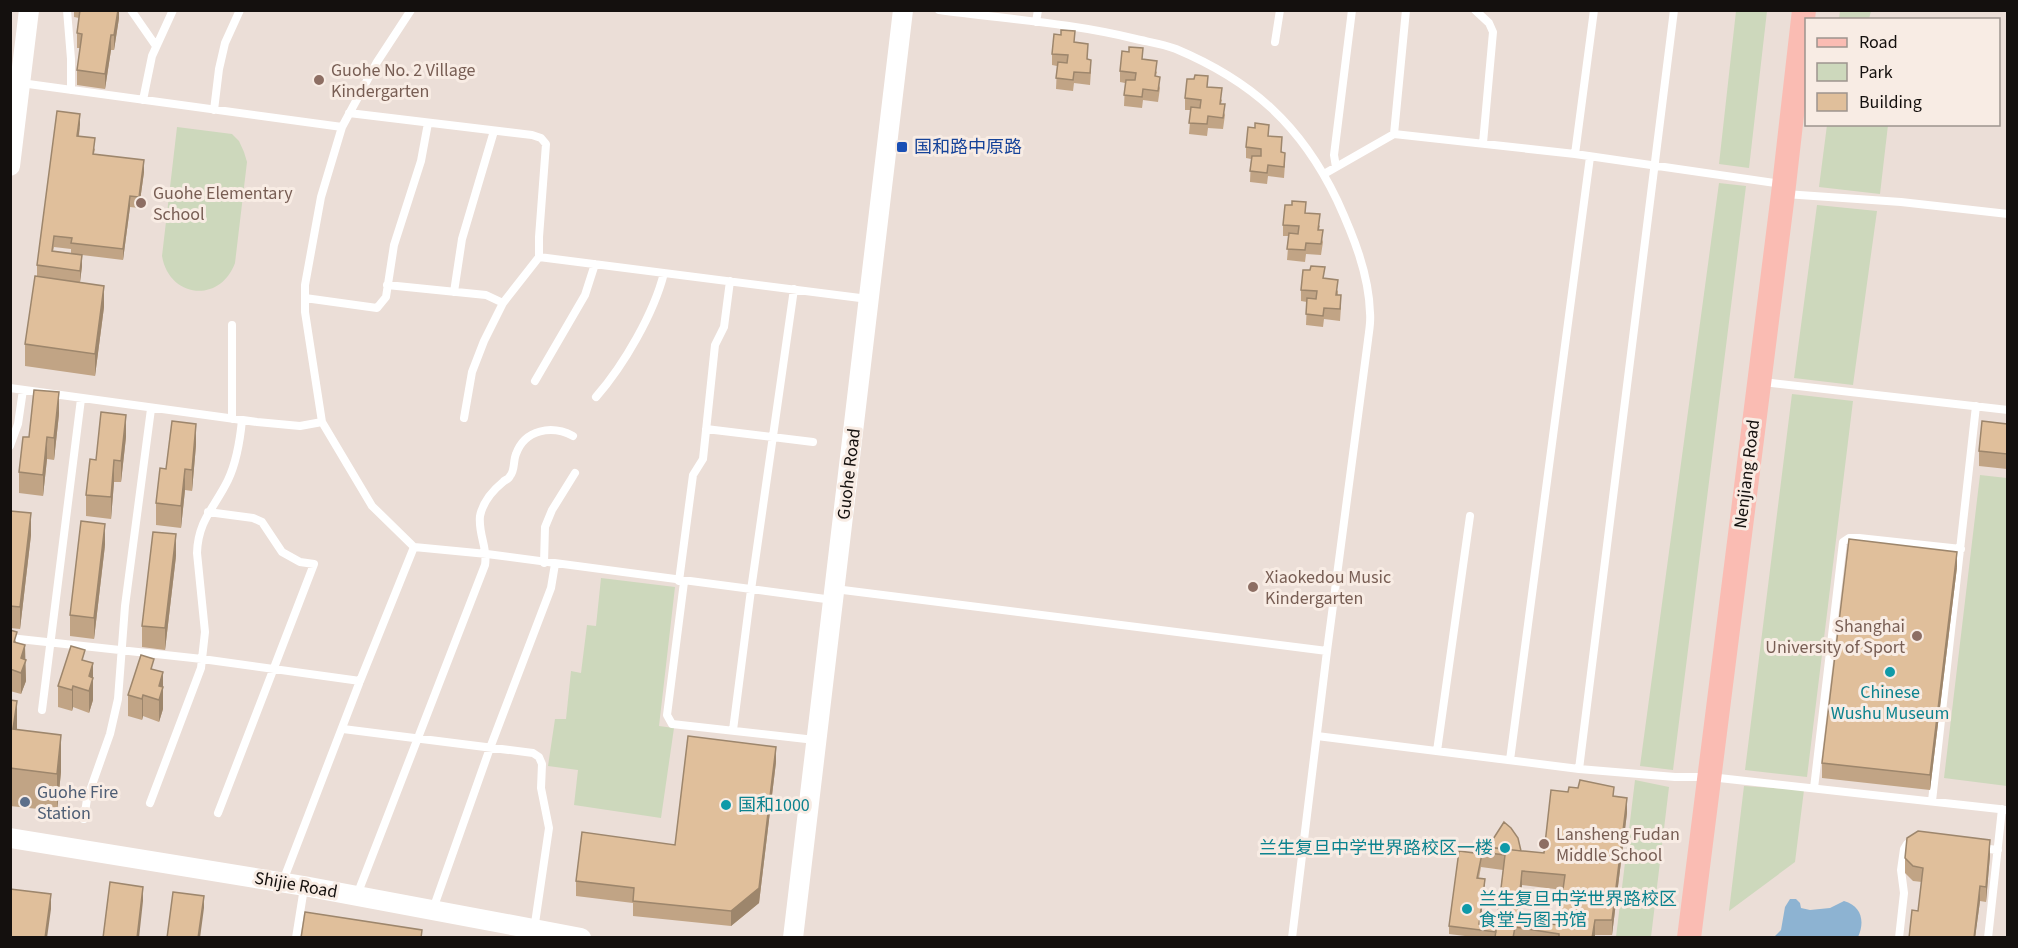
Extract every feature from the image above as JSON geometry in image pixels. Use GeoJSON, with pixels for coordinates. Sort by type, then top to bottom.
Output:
{"type":"FeatureCollection","features":[{"type":"Feature","properties":{"kind":"main road","name":"Nenjiang Road"},"geometry":{"type":"LineString","coordinates":[[1689,938],[1784,189],[1804,10]]}},
{"type":"Feature","properties":{"kind":"street"},"geometry":{"type":"LineString","coordinates":[[10,166],[17,71],[29,10]]}},
{"type":"Feature","properties":{"kind":"street","name":"Guohe Road"},"geometry":{"type":"LineString","coordinates":[[793,938],[903,10]]}},
{"type":"Feature","properties":{"kind":"street","name":"Shijie Road"},"geometry":{"type":"LineString","coordinates":[[10,838],[304,886],[581,938]]}},
{"type":"Feature","properties":{"kind":"lane"},"geometry":{"type":"LineString","coordinates":[[67,10],[72,59],[71,90]]}},
{"type":"Feature","properties":{"kind":"lane"},"geometry":{"type":"LineString","coordinates":[[131,10],[156,46]]}},
{"type":"Feature","properties":{"kind":"lane"},"geometry":{"type":"LineString","coordinates":[[143,100],[152,56],[173,10]]}},
{"type":"Feature","properties":{"kind":"lane"},"geometry":{"type":"LineString","coordinates":[[214,110],[225,43],[240,10]]}},
{"type":"Feature","properties":{"kind":"lane"},"geometry":{"type":"LineString","coordinates":[[411,10],[377,62],[342,127],[321,197],[305,285],[305,312],[322,422],[372,506],[414,547],[487,554],[751,590],[835,595],[1327,651]]}},
{"type":"Feature","properties":{"kind":"lane"},"geometry":{"type":"LineString","coordinates":[[939,10],[1101,30],[1174,48],[1227,74],[1263,100],[1307,147],[1324,174],[1348,224],[1362,268],[1370,312],[1368,340],[1292,938]]}},
{"type":"Feature","properties":{"kind":"lane"},"geometry":{"type":"LineString","coordinates":[[1036,22],[1038,10]]}},
{"type":"Feature","properties":{"kind":"lane"},"geometry":{"type":"LineString","coordinates":[[1275,42],[1280,10]]}},
{"type":"Feature","properties":{"kind":"lane"},"geometry":{"type":"LineString","coordinates":[[1336,167],[1334,155],[1352,10]]}},
{"type":"Feature","properties":{"kind":"lane"},"geometry":{"type":"LineString","coordinates":[[1395,134],[1406,10]]}},
{"type":"Feature","properties":{"kind":"lane"},"geometry":{"type":"LineString","coordinates":[[1475,10],[1489,23],[1493,33],[1483,143]]}},
{"type":"Feature","properties":{"kind":"lane"},"geometry":{"type":"LineString","coordinates":[[1575,154],[1594,10]]}},
{"type":"Feature","properties":{"kind":"lane"},"geometry":{"type":"LineString","coordinates":[[1580,769],[1674,10]]}},
{"type":"Feature","properties":{"kind":"lane"},"geometry":{"type":"LineString","coordinates":[[17,71],[71,90],[342,127]]}},
{"type":"Feature","properties":{"kind":"lane"},"geometry":{"type":"LineString","coordinates":[[349,113],[532,135],[541,138],[546,144],[539,257],[503,303],[484,341],[472,372],[464,418]]}},
{"type":"Feature","properties":{"kind":"lane"},"geometry":{"type":"LineString","coordinates":[[305,298],[377,308],[386,297],[394,245],[421,161],[428,123]]}},
{"type":"Feature","properties":{"kind":"lane"},"geometry":{"type":"LineString","coordinates":[[454,292],[462,239],[494,130]]}},
{"type":"Feature","properties":{"kind":"lane"},"geometry":{"type":"LineString","coordinates":[[1324,174],[1395,134],[1575,154],[1784,189],[2007,214]]}},
{"type":"Feature","properties":{"kind":"lane"},"geometry":{"type":"LineString","coordinates":[[1510,760],[1590,157]]}},
{"type":"Feature","properties":{"kind":"lane"},"geometry":{"type":"LineString","coordinates":[[539,257],[869,299]]}},
{"type":"Feature","properties":{"kind":"lane"},"geometry":{"type":"LineString","coordinates":[[535,381],[585,295],[595,264]]}},
{"type":"Feature","properties":{"kind":"lane"},"geometry":{"type":"LineString","coordinates":[[596,397],[606,385],[648,317],[664,273]]}},
{"type":"Feature","properties":{"kind":"lane"},"geometry":{"type":"LineString","coordinates":[[729,281],[724,327],[715,345],[703,459],[693,475],[669,721],[672,724],[817,741]]}},
{"type":"Feature","properties":{"kind":"lane"},"geometry":{"type":"LineString","coordinates":[[387,285],[486,295],[503,303]]}},
{"type":"Feature","properties":{"kind":"lane"},"geometry":{"type":"LineString","coordinates":[[733,730],[794,289]]}},
{"type":"Feature","properties":{"kind":"lane"},"geometry":{"type":"LineString","coordinates":[[232,325],[232,419]]}},
{"type":"Feature","properties":{"kind":"lane"},"geometry":{"type":"LineString","coordinates":[[1758,381],[2007,410]]}},
{"type":"Feature","properties":{"kind":"lane"},"geometry":{"type":"LineString","coordinates":[[10,388],[232,419],[300,426],[322,422]]}},
{"type":"Feature","properties":{"kind":"lane"},"geometry":{"type":"LineString","coordinates":[[10,446],[18,424],[23,390]]}},
{"type":"Feature","properties":{"kind":"lane"},"geometry":{"type":"LineString","coordinates":[[42,710],[81,399]]}},
{"type":"Feature","properties":{"kind":"lane"},"geometry":{"type":"LineString","coordinates":[[1932,801],[1976,406]]}},
{"type":"Feature","properties":{"kind":"lane"},"geometry":{"type":"LineString","coordinates":[[84,819],[87,799],[114,720],[125,606],[151,409]]}},
{"type":"Feature","properties":{"kind":"lane"},"geometry":{"type":"LineString","coordinates":[[150,803],[194,687],[202,659],[205,632],[197,540],[208,512],[233,468],[242,420]]}},
{"type":"Feature","properties":{"kind":"lane"},"geometry":{"type":"LineString","coordinates":[[356,896],[487,554],[480,528],[480,515],[485,500],[510,476],[515,454],[526,438],[538,431],[549,429],[573,436]]}},
{"type":"Feature","properties":{"kind":"lane"},"geometry":{"type":"LineString","coordinates":[[706,429],[813,442]]}},
{"type":"Feature","properties":{"kind":"lane"},"geometry":{"type":"LineString","coordinates":[[544,563],[545,527],[552,510],[575,473]]}},
{"type":"Feature","properties":{"kind":"lane"},"geometry":{"type":"LineString","coordinates":[[208,512],[253,518],[262,522],[282,552],[300,562],[314,564],[219,813]]}},
{"type":"Feature","properties":{"kind":"lane"},"geometry":{"type":"LineString","coordinates":[[1437,751],[1470,516]]}},
{"type":"Feature","properties":{"kind":"lane"},"geometry":{"type":"LineString","coordinates":[[1814,788],[1843,542],[1849,538],[1859,538],[1961,549]]}},
{"type":"Feature","properties":{"kind":"lane"},"geometry":{"type":"LineString","coordinates":[[282,883],[414,547]]}},
{"type":"Feature","properties":{"kind":"lane"},"geometry":{"type":"LineString","coordinates":[[432,911],[490,748],[551,588],[555,564]]}},
{"type":"Feature","properties":{"kind":"lane"},"geometry":{"type":"LineString","coordinates":[[10,638],[202,659],[360,681]]}},
{"type":"Feature","properties":{"kind":"lane"},"geometry":{"type":"LineString","coordinates":[[343,729],[533,753],[539,757],[542,764],[541,788],[549,828],[534,930]]}},
{"type":"Feature","properties":{"kind":"lane"},"geometry":{"type":"LineString","coordinates":[[1317,735],[1580,769],[1675,777],[1710,777],[2005,809],[1988,938]]}},
{"type":"Feature","properties":{"kind":"lane"},"geometry":{"type":"LineString","coordinates":[[1899,938],[1904,893],[1901,870],[1904,849],[1906,844],[1921,841]]}},
{"type":"Feature","properties":{"kind":"lane"},"geometry":{"type":"LineString","coordinates":[[1976,847],[1998,850]]}},
{"type":"Feature","properties":{"kind":"lane"},"geometry":{"type":"LineString","coordinates":[[296,938],[304,886]]}},
{"type":"Feature","properties":{"kind":"green space"},"geometry":{"type":"Polygon","coordinates":[[[1736,11],[1767,11],[1749,168],[1719,164],[1736,11]]]}},
{"type":"Feature","properties":{"kind":"green space"},"geometry":{"type":"Polygon","coordinates":[[[1840,11],[1871,11],[1869,18],[1839,18],[1840,11]]]}},
{"type":"Feature","properties":{"kind":"green space"},"geometry":{"type":"Polygon","coordinates":[[[1827,126],[1888,126],[1880,194],[1819,187],[1827,126]]]}},
{"type":"Feature","properties":{"kind":"green space"},"geometry":{"type":"Polygon","coordinates":[[[177,127],[232,134],[239,141],[247,162],[235,263],[228,276],[218,285],[207,290],[195,291],[174,281],[162,256],[177,127]]]}},
{"type":"Feature","properties":{"kind":"green space"},"geometry":{"type":"Polygon","coordinates":[[[1719,183],[1746,186],[1673,770],[1640,766],[1719,183]]]}},
{"type":"Feature","properties":{"kind":"green space"},"geometry":{"type":"Polygon","coordinates":[[[1817,205],[1877,211],[1853,385],[1794,378],[1817,205]]]}},
{"type":"Feature","properties":{"kind":"green space"},"geometry":{"type":"Polygon","coordinates":[[[1792,394],[1853,401],[1807,777],[1745,770],[1792,394]]]}},
{"type":"Feature","properties":{"kind":"green space"},"geometry":{"type":"Polygon","coordinates":[[[1980,475],[2007,478],[2007,786],[1944,778],[1980,475]]]}},
{"type":"Feature","properties":{"kind":"green space"},"geometry":{"type":"Polygon","coordinates":[[[601,578],[675,587],[659,726],[674,728],[661,818],[574,805],[578,770],[548,766],[555,719],[566,719],[571,671],[581,673],[587,625],[596,626],[601,578]]]}},
{"type":"Feature","properties":{"kind":"green space"},"geometry":{"type":"Polygon","coordinates":[[[1635,780],[1669,787],[1651,937],[1616,937],[1635,780]]]}},
{"type":"Feature","properties":{"kind":"green space"},"geometry":{"type":"Polygon","coordinates":[[[1744,786],[1804,790],[1795,862],[1729,911],[1744,786]]]}},
{"type":"Feature","properties":{"kind":"water"},"geometry":{"type":"Polygon","coordinates":[[[1790,899],[1796,899],[1801,908],[1810,910],[1830,908],[1844,901],[1850,903],[1860,915],[1861,926],[1858,937],[1774,937],[1781,930],[1785,907],[1790,899]]]}},
{"type":"Feature","properties":{"kind":"building"},"geometry":{"type":"Polygon","coordinates":[[[80,10],[118,10],[114,35],[111,35],[105,74],[77,70],[82,34],[77,33],[80,10]]]}},
{"type":"Feature","properties":{"kind":"building"},"geometry":{"type":"Polygon","coordinates":[[[1061,30],[1075,31],[1074,42],[1088,44],[1087,59],[1091,60],[1090,73],[1074,72],[1073,80],[1056,78],[1058,62],[1067,63],[1068,55],[1052,54],[1054,34],[1061,35],[1061,30]]]}},
{"type":"Feature","properties":{"kind":"building"},"geometry":{"type":"Polygon","coordinates":[[[1129,47],[1143,48],[1142,59],[1157,61],[1155,76],[1160,77],[1158,91],[1143,89],[1142,97],[1124,95],[1126,80],[1135,80],[1136,73],[1120,71],[1122,51],[1129,52],[1129,47]]]}},
{"type":"Feature","properties":{"kind":"building"},"geometry":{"type":"Polygon","coordinates":[[[1195,75],[1208,76],[1207,87],[1222,88],[1220,104],[1225,104],[1223,118],[1208,116],[1207,124],[1189,123],[1191,107],[1200,108],[1201,100],[1185,98],[1187,79],[1194,79],[1195,75]]]}},
{"type":"Feature","properties":{"kind":"building"},"geometry":{"type":"Polygon","coordinates":[[[57,111],[80,114],[77,136],[95,138],[93,154],[144,160],[139,197],[130,196],[123,249],[71,243],[72,238],[54,236],[52,251],[82,255],[80,271],[37,265],[57,111]]]}},
{"type":"Feature","properties":{"kind":"building"},"geometry":{"type":"Polygon","coordinates":[[[1255,123],[1269,125],[1268,136],[1282,137],[1281,152],[1285,153],[1284,167],[1268,165],[1267,173],[1250,171],[1252,156],[1261,156],[1261,149],[1246,147],[1248,127],[1255,128],[1255,123]]]}},
{"type":"Feature","properties":{"kind":"building"},"geometry":{"type":"Polygon","coordinates":[[[1292,201],[1306,202],[1305,213],[1320,214],[1318,230],[1323,230],[1321,244],[1306,243],[1305,250],[1287,249],[1289,233],[1298,234],[1299,226],[1283,225],[1285,205],[1292,205],[1292,201]]]}},
{"type":"Feature","properties":{"kind":"building"},"geometry":{"type":"Polygon","coordinates":[[[1311,266],[1325,267],[1323,278],[1338,280],[1336,295],[1341,295],[1340,309],[1324,308],[1323,316],[1306,314],[1307,298],[1316,299],[1317,291],[1301,290],[1303,270],[1310,270],[1311,266]]]}},
{"type":"Feature","properties":{"kind":"building"},"geometry":{"type":"Polygon","coordinates":[[[35,276],[104,286],[95,354],[25,344],[35,276]]]}},
{"type":"Feature","properties":{"kind":"building"},"geometry":{"type":"Polygon","coordinates":[[[34,390],[59,392],[54,438],[47,437],[43,475],[19,472],[23,437],[29,437],[34,390]]]}},
{"type":"Feature","properties":{"kind":"building"},"geometry":{"type":"Polygon","coordinates":[[[101,412],[126,415],[121,461],[114,460],[111,497],[86,495],[90,459],[96,460],[101,412]]]}},
{"type":"Feature","properties":{"kind":"building"},"geometry":{"type":"Polygon","coordinates":[[[172,421],[196,424],[192,470],[185,469],[181,506],[156,503],[160,468],[166,469],[172,421]]]}},
{"type":"Feature","properties":{"kind":"building"},"geometry":{"type":"Polygon","coordinates":[[[1982,421],[2007,424],[2007,454],[1979,451],[1982,421]]]}},
{"type":"Feature","properties":{"kind":"building"},"geometry":{"type":"Polygon","coordinates":[[[10,511],[31,513],[20,607],[10,606],[10,511]]]}},
{"type":"Feature","properties":{"kind":"building"},"geometry":{"type":"Polygon","coordinates":[[[81,521],[105,524],[94,618],[70,615],[81,521]]]}},
{"type":"Feature","properties":{"kind":"building"},"geometry":{"type":"Polygon","coordinates":[[[153,532],[176,534],[165,628],[142,626],[153,532]]]}},
{"type":"Feature","properties":{"kind":"building","name":"Chinese Wushu Museum"},"geometry":{"type":"Polygon","coordinates":[[[1849,539],[1957,552],[1930,775],[1822,763],[1849,539]]]}},
{"type":"Feature","properties":{"kind":"building"},"geometry":{"type":"Polygon","coordinates":[[[10,630],[17,632],[14,642],[25,645],[21,658],[26,660],[21,673],[10,669],[10,630]]]}},
{"type":"Feature","properties":{"kind":"building"},"geometry":{"type":"Polygon","coordinates":[[[71,646],[85,650],[82,660],[93,663],[89,676],[93,678],[89,691],[73,686],[72,690],[58,686],[71,646]]]}},
{"type":"Feature","properties":{"kind":"building"},"geometry":{"type":"Polygon","coordinates":[[[141,655],[154,659],[151,669],[163,672],[159,686],[163,687],[159,700],[143,695],[142,699],[128,695],[141,655]]]}},
{"type":"Feature","properties":{"kind":"building"},"geometry":{"type":"Polygon","coordinates":[[[10,700],[17,701],[13,729],[61,735],[57,774],[10,768],[10,700]]]}},
{"type":"Feature","properties":{"kind":"building","name":"国和1000"},"geometry":{"type":"Polygon","coordinates":[[[688,736],[776,747],[759,888],[731,911],[633,901],[634,888],[576,881],[582,832],[675,845],[688,736]]]}},
{"type":"Feature","properties":{"kind":"building"},"geometry":{"type":"Polygon","coordinates":[[[1580,780],[1614,787],[1613,796],[1627,798],[1612,920],[1595,920],[1592,938],[1559,938],[1559,934],[1515,927],[1513,938],[1495,938],[1505,855],[1480,852],[1482,847],[1544,853],[1551,790],[1568,792],[1569,787],[1578,788],[1580,780]],[[1522,871],[1517,920],[1558,925],[1565,875],[1522,871]]]}},
{"type":"Feature","properties":{"kind":"building"},"geometry":{"type":"Polygon","coordinates":[[[1504,822],[1518,838],[1521,851],[1488,847],[1504,822]]]}},
{"type":"Feature","properties":{"kind":"building"},"geometry":{"type":"Polygon","coordinates":[[[1918,831],[1990,840],[1986,887],[1980,886],[1974,938],[1909,938],[1912,910],[1918,911],[1923,868],[1913,866],[1905,858],[1907,838],[1918,831]]]}},
{"type":"Feature","properties":{"kind":"building","name":"兰生复旦中学世界路校区 食堂与图书馆"},"geometry":{"type":"Polygon","coordinates":[[[1459,851],[1482,854],[1477,878],[1485,879],[1479,924],[1496,926],[1496,932],[1449,926],[1459,851]]]}},
{"type":"Feature","properties":{"kind":"building"},"geometry":{"type":"Polygon","coordinates":[[[110,882],[143,887],[137,938],[103,938],[110,882]]]}},
{"type":"Feature","properties":{"kind":"building"},"geometry":{"type":"Polygon","coordinates":[[[10,889],[51,894],[45,938],[10,938],[10,889]]]}},
{"type":"Feature","properties":{"kind":"building"},"geometry":{"type":"Polygon","coordinates":[[[173,892],[204,896],[198,938],[167,938],[173,892]]]}},
{"type":"Feature","properties":{"kind":"building"},"geometry":{"type":"Polygon","coordinates":[[[305,912],[422,930],[421,938],[301,938],[305,912]]]}},
{"type":"Feature","properties":{"kind":"place","name":"Guohe No. 2 Village Kindergarten"},"geometry":{"type":"Point","coordinates":[319,80]}},
{"type":"Feature","properties":{"kind":"place","name":"国和路中原路"},"geometry":{"type":"Point","coordinates":[902,147]}},
{"type":"Feature","properties":{"kind":"place","name":"Guohe Elementary School"},"geometry":{"type":"Point","coordinates":[141,203]}},
{"type":"Feature","properties":{"kind":"place","name":"Xiaokedou Music Kindergarten"},"geometry":{"type":"Point","coordinates":[1253,587]}},
{"type":"Feature","properties":{"kind":"place","name":"Shanghai University of Sport"},"geometry":{"type":"Point","coordinates":[1917,636]}},
{"type":"Feature","properties":{"kind":"place","name":"Chinese Wushu Museum"},"geometry":{"type":"Point","coordinates":[1890,672]}},
{"type":"Feature","properties":{"kind":"place","name":"Guohe Fire Station"},"geometry":{"type":"Point","coordinates":[25,802]}},
{"type":"Feature","properties":{"kind":"place","name":"国和1000"},"geometry":{"type":"Point","coordinates":[726,805]}},
{"type":"Feature","properties":{"kind":"place","name":"Lansheng Fudan Middle School"},"geometry":{"type":"Point","coordinates":[1544,844]}},
{"type":"Feature","properties":{"kind":"place","name":"兰生复旦中学世界路校区一楼"},"geometry":{"type":"Point","coordinates":[1505,848]}},
{"type":"Feature","properties":{"kind":"place","name":"兰生复旦中学世界路校区 食堂与图书馆"},"geometry":{"type":"Point","coordinates":[1467,909]}}]}
